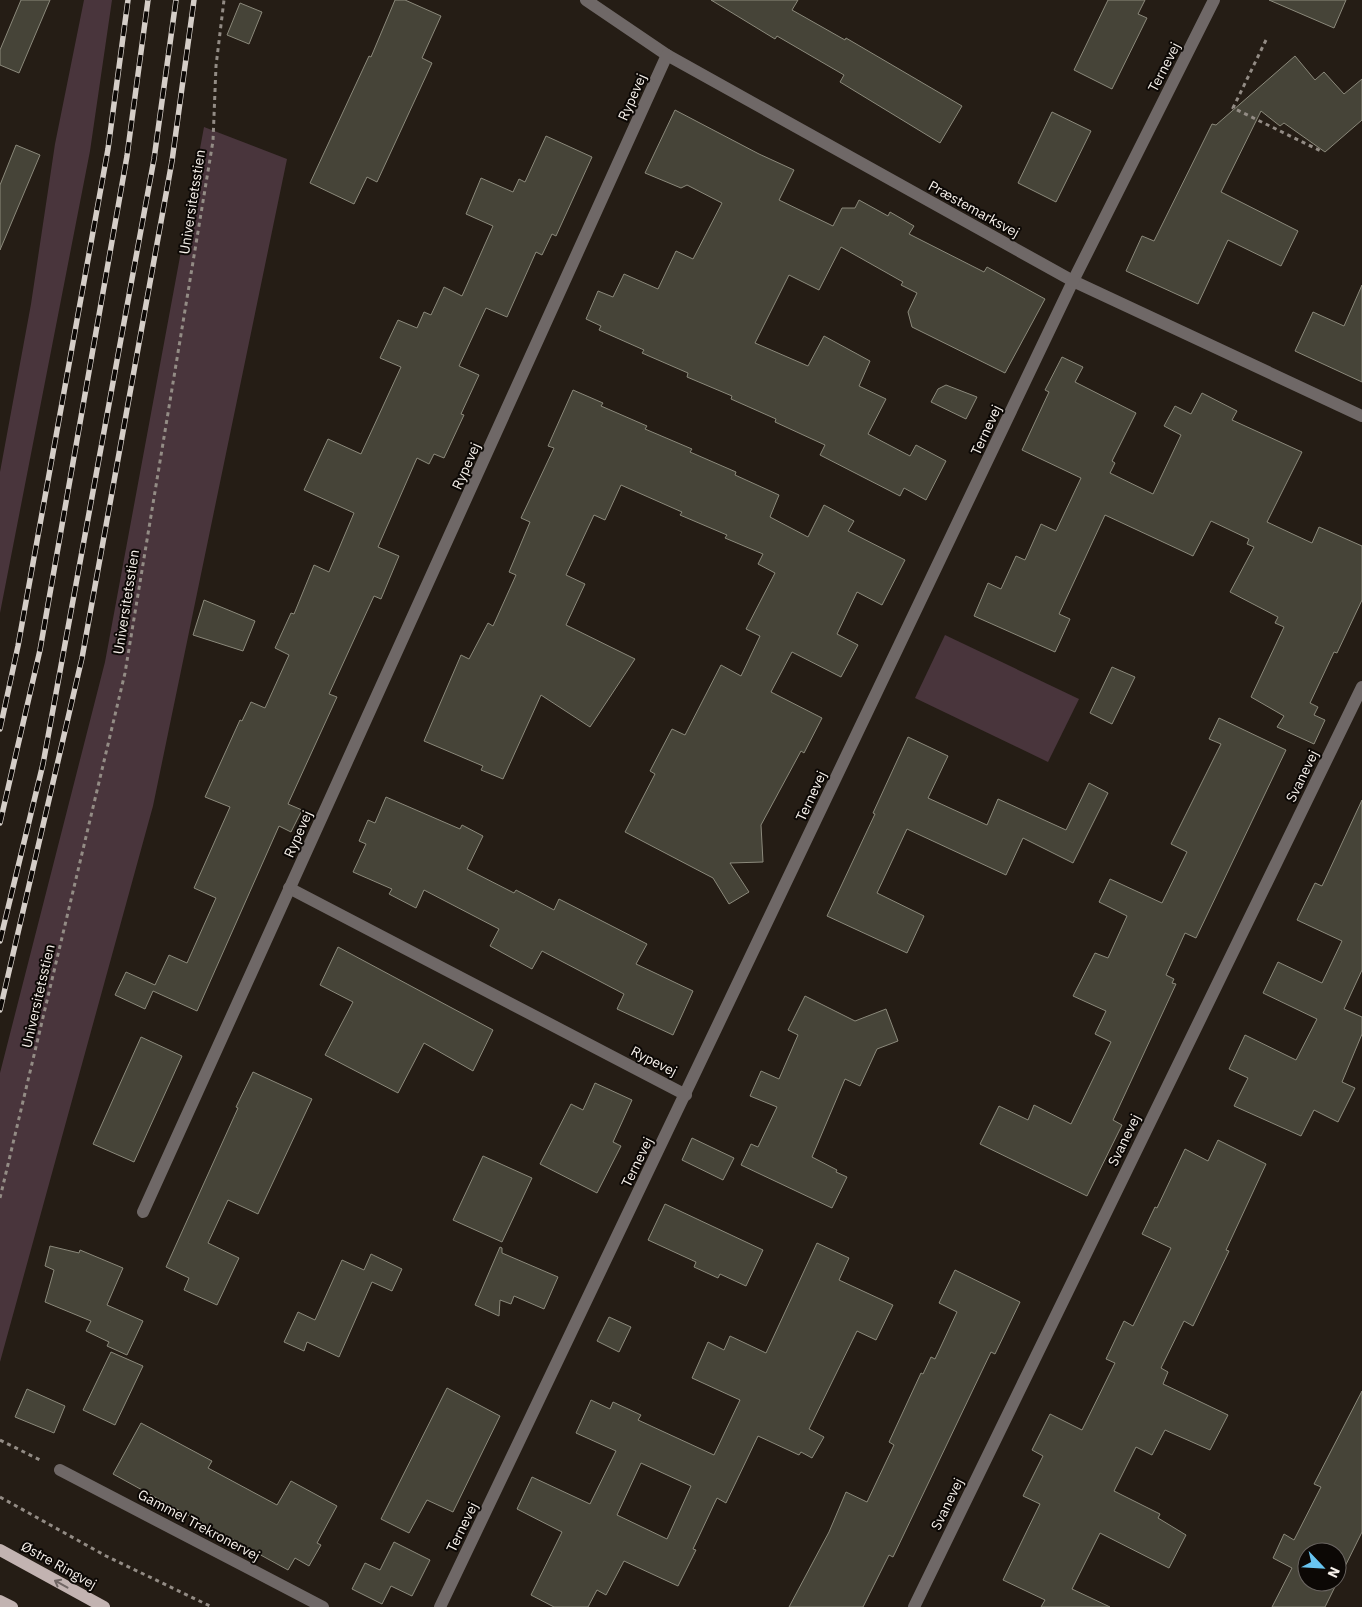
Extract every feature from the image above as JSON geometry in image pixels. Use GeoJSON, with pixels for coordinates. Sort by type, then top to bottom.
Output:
{"type":"FeatureCollection","features":[{"type":"Feature","properties":{"kind":"main road","name":"Østre Ringvej"},"geometry":{"type":"LineString","coordinates":[[0,1550],[104,1607]]}},
{"type":"Feature","properties":{"kind":"main road"},"geometry":{"type":"LineString","coordinates":[[0,1600],[12,1607]]}},
{"type":"Feature","properties":{"kind":"street","name":"Præstemarksvej"},"geometry":{"type":"LineString","coordinates":[[586,0],[668,55],[1073,281],[1362,416]]}},
{"type":"Feature","properties":{"kind":"street","name":"Ternevej"},"geometry":{"type":"LineString","coordinates":[[440,1607],[1073,281],[1214,0]]}},
{"type":"Feature","properties":{"kind":"street","name":"Rypevej"},"geometry":{"type":"LineString","coordinates":[[143,1212],[668,55]]}},
{"type":"Feature","properties":{"kind":"street","name":"Svanevej"},"geometry":{"type":"LineString","coordinates":[[914,1607],[1362,687]]}},
{"type":"Feature","properties":{"kind":"street","name":"Rypevej"},"geometry":{"type":"LineString","coordinates":[[289,888],[686,1094]]}},
{"type":"Feature","properties":{"kind":"street","name":"Gammel Trekronervej"},"geometry":{"type":"LineString","coordinates":[[60,1470],[323,1607]]}},
{"type":"Feature","properties":{"kind":"path","name":"Universitetsstien"},"geometry":{"type":"LineString","coordinates":[[0,1198],[125,674],[214,141],[216,66],[224,0]]}},
{"type":"Feature","properties":{"kind":"path"},"geometry":{"type":"LineString","coordinates":[[1266,40],[1233,108],[1323,152]]}},
{"type":"Feature","properties":{"kind":"path"},"geometry":{"type":"LineString","coordinates":[[0,1440],[60,1470]]}},
{"type":"Feature","properties":{"kind":"path"},"geometry":{"type":"LineString","coordinates":[[0,1497],[106,1556],[212,1607]]}},
{"type":"Feature","properties":{"kind":"shaded area"},"geometry":{"type":"Polygon","coordinates":[[[84,0],[112,0],[90,151],[0,613],[0,472],[31,304],[55,144],[84,0]]]}},
{"type":"Feature","properties":{"kind":"shaded area"},"geometry":{"type":"Polygon","coordinates":[[[204,127],[287,159],[153,806],[0,1362],[0,1073],[105,662],[204,127]]]}},
{"type":"Feature","properties":{"kind":"shaded area"},"geometry":{"type":"Polygon","coordinates":[[[945,635],[1079,699],[1048,762],[915,698],[945,635]]]}},
{"type":"Feature","properties":{"kind":"building"},"geometry":{"type":"Polygon","coordinates":[[[21,0],[50,0],[19,73],[0,65],[0,50],[21,0]]]}},
{"type":"Feature","properties":{"kind":"building"},"geometry":{"type":"Polygon","coordinates":[[[395,0],[405,0],[441,16],[422,58],[432,63],[377,182],[367,177],[354,204],[310,183],[369,56],[371,57],[395,0]]]}},
{"type":"Feature","properties":{"kind":"building"},"geometry":{"type":"Polygon","coordinates":[[[711,0],[798,0],[792,10],[845,40],[846,38],[962,106],[940,143],[840,82],[844,75],[777,36],[775,39],[711,0]]]}},
{"type":"Feature","properties":{"kind":"building"},"geometry":{"type":"Polygon","coordinates":[[[1108,0],[1145,0],[1138,14],[1147,18],[1112,89],[1074,70],[1108,0]]]}},
{"type":"Feature","properties":{"kind":"building"},"geometry":{"type":"Polygon","coordinates":[[[1269,0],[1346,0],[1334,28],[1269,0]]]}},
{"type":"Feature","properties":{"kind":"building"},"geometry":{"type":"Polygon","coordinates":[[[240,3],[262,12],[249,44],[227,35],[240,3]]]}},
{"type":"Feature","properties":{"kind":"building"},"geometry":{"type":"Polygon","coordinates":[[[1295,56],[1315,80],[1324,72],[1344,94],[1362,79],[1362,120],[1325,152],[1284,123],[1280,126],[1261,111],[1221,192],[1298,231],[1281,266],[1228,240],[1198,304],[1126,271],[1142,236],[1154,241],[1212,124],[1216,125],[1295,56]]]}},
{"type":"Feature","properties":{"kind":"building"},"geometry":{"type":"Polygon","coordinates":[[[675,110],[794,170],[779,200],[833,226],[842,208],[855,208],[859,200],[888,216],[890,212],[914,226],[909,234],[984,272],[987,267],[1045,299],[1005,373],[912,327],[908,312],[917,293],[901,285],[903,282],[841,247],[819,290],[789,275],[755,343],[808,366],[824,336],[870,361],[859,386],[886,399],[868,434],[910,456],[916,445],[946,461],[926,500],[904,488],[900,496],[820,455],[825,445],[775,422],[776,419],[731,399],[732,396],[687,377],[688,373],[642,353],[644,350],[599,330],[601,326],[586,319],[598,291],[613,297],[624,274],[658,289],[676,251],[693,259],[722,203],[687,185],[681,188],[645,173],[675,110]]]}},
{"type":"Feature","properties":{"kind":"building"},"geometry":{"type":"Polygon","coordinates":[[[1052,112],[1091,131],[1056,202],[1018,183],[1052,112]]]}},
{"type":"Feature","properties":{"kind":"building"},"geometry":{"type":"Polygon","coordinates":[[[546,136],[592,157],[556,236],[552,234],[542,255],[536,252],[507,317],[486,308],[459,366],[479,375],[461,414],[464,415],[444,458],[434,454],[429,464],[417,458],[378,547],[399,556],[381,599],[374,596],[329,694],[337,697],[288,804],[302,810],[291,832],[279,826],[197,1011],[153,991],[145,1009],[115,995],[126,972],[155,985],[169,955],[187,963],[216,898],[194,888],[230,807],[205,797],[240,720],[242,721],[251,702],[265,708],[289,655],[275,648],[291,613],[294,614],[314,565],[329,572],[354,513],[304,490],[328,439],[361,454],[401,367],[380,358],[398,320],[417,328],[424,312],[431,315],[444,287],[462,296],[493,226],[466,214],[481,178],[513,192],[519,179],[525,182],[546,136]]]}},
{"type":"Feature","properties":{"kind":"building"},"geometry":{"type":"Polygon","coordinates":[[[16,145],[40,155],[0,250],[0,185],[16,145]]]}},
{"type":"Feature","properties":{"kind":"building"},"geometry":{"type":"Polygon","coordinates":[[[1362,285],[1362,382],[1295,351],[1313,312],[1344,326],[1362,285]]]}},
{"type":"Feature","properties":{"kind":"building"},"geometry":{"type":"Polygon","coordinates":[[[1062,357],[1083,367],[1075,382],[1136,413],[1112,461],[1115,463],[1110,473],[1153,494],[1181,435],[1164,426],[1175,406],[1191,414],[1202,393],[1237,411],[1232,420],[1302,452],[1267,522],[1312,543],[1319,527],[1362,546],[1362,600],[1337,653],[1334,652],[1310,703],[1318,707],[1314,715],[1325,720],[1314,744],[1277,727],[1284,716],[1251,697],[1284,627],[1275,623],[1278,617],[1230,592],[1254,547],[1247,544],[1249,539],[1211,521],[1193,556],[1105,515],[1059,614],[1070,619],[1055,652],[974,616],[988,583],[1001,589],[1016,556],[1025,560],[1041,524],[1056,531],[1081,478],[1022,450],[1049,392],[1045,390],[1062,357]]]}},
{"type":"Feature","properties":{"kind":"building"},"geometry":{"type":"Polygon","coordinates":[[[946,385],[977,397],[966,419],[931,402],[938,389],[946,385]]]}},
{"type":"Feature","properties":{"kind":"building"},"geometry":{"type":"Polygon","coordinates":[[[573,390],[603,403],[601,406],[647,426],[645,429],[692,449],[690,452],[736,472],[735,475],[779,495],[770,517],[808,537],[824,505],[854,521],[848,531],[905,560],[882,605],[857,592],[837,634],[858,645],[841,677],[792,652],[771,692],[822,718],[804,753],[801,751],[761,825],[763,862],[730,863],[749,892],[729,904],[713,878],[625,832],[655,774],[650,771],[672,729],[685,735],[721,665],[741,676],[760,636],[746,629],[775,573],[758,564],[763,554],[725,538],[727,535],[680,515],[682,512],[621,485],[605,520],[594,515],[566,575],[585,584],[566,625],[635,659],[590,727],[541,695],[503,779],[481,770],[483,766],[424,741],[461,655],[469,659],[488,623],[493,626],[516,575],[509,572],[530,522],[521,518],[554,448],[548,446],[573,390]]]}},
{"type":"Feature","properties":{"kind":"building"},"geometry":{"type":"Polygon","coordinates":[[[204,600],[255,621],[243,651],[193,635],[204,600]]]}},
{"type":"Feature","properties":{"kind":"building"},"geometry":{"type":"Polygon","coordinates":[[[1112,667],[1135,677],[1112,724],[1090,713],[1112,667]]]}},
{"type":"Feature","properties":{"kind":"building"},"geometry":{"type":"Polygon","coordinates":[[[1219,718],[1286,750],[1196,938],[1185,933],[1166,975],[1174,979],[1172,983],[1176,984],[1113,1120],[1122,1125],[1087,1196],[980,1144],[999,1106],[1028,1120],[1034,1105],[1071,1124],[1111,1042],[1095,1034],[1106,1011],[1073,996],[1095,953],[1108,958],[1127,916],[1099,902],[1110,879],[1162,903],[1187,852],[1171,844],[1221,744],[1209,739],[1219,718]]]}},
{"type":"Feature","properties":{"kind":"building"},"geometry":{"type":"Polygon","coordinates":[[[908,737],[948,756],[928,798],[987,825],[998,799],[1066,830],[1089,783],[1108,793],[1073,863],[1023,838],[1006,875],[907,829],[877,893],[924,916],[907,953],[827,916],[875,814],[873,813],[908,737]]]}},
{"type":"Feature","properties":{"kind":"building"},"geometry":{"type":"Polygon","coordinates":[[[386,797],[460,829],[462,825],[483,836],[467,869],[514,893],[516,890],[554,910],[559,899],[647,944],[636,964],[693,991],[673,1035],[617,1009],[624,994],[542,951],[532,969],[490,946],[499,929],[424,890],[416,908],[389,894],[392,889],[353,872],[366,844],[359,841],[368,820],[375,823],[386,797]]]}},
{"type":"Feature","properties":{"kind":"building"},"geometry":{"type":"Polygon","coordinates":[[[1362,800],[1362,970],[1344,1009],[1362,1017],[1362,1034],[1342,1082],[1355,1088],[1338,1122],[1314,1110],[1301,1136],[1234,1106],[1248,1078],[1229,1069],[1245,1035],[1296,1060],[1317,1019],[1263,993],[1278,962],[1322,983],[1342,941],[1297,920],[1315,883],[1322,886],[1362,800]]]}},
{"type":"Feature","properties":{"kind":"building"},"geometry":{"type":"Polygon","coordinates":[[[338,947],[493,1030],[473,1071],[424,1043],[398,1093],[325,1055],[353,1002],[320,985],[338,947]]]}},
{"type":"Feature","properties":{"kind":"building"},"geometry":{"type":"Polygon","coordinates":[[[805,996],[855,1021],[886,1009],[898,1041],[877,1049],[860,1086],[845,1079],[812,1157],[847,1177],[832,1208],[741,1165],[751,1144],[758,1147],[777,1107],[750,1096],[761,1071],[779,1079],[798,1035],[788,1030],[805,996]]]}},
{"type":"Feature","properties":{"kind":"building"},"geometry":{"type":"Polygon","coordinates":[[[141,1037],[182,1056],[134,1162],[93,1144],[141,1037]]]}},
{"type":"Feature","properties":{"kind":"building"},"geometry":{"type":"Polygon","coordinates":[[[253,1072],[312,1099],[258,1214],[228,1200],[208,1243],[239,1258],[217,1305],[184,1290],[189,1278],[166,1267],[253,1072]]]}},
{"type":"Feature","properties":{"kind":"building"},"geometry":{"type":"Polygon","coordinates":[[[595,1083],[632,1100],[613,1142],[621,1146],[597,1193],[540,1164],[571,1104],[583,1110],[595,1083]]]}},
{"type":"Feature","properties":{"kind":"building"},"geometry":{"type":"Polygon","coordinates":[[[692,1138],[734,1158],[723,1180],[682,1160],[692,1138]]]}},
{"type":"Feature","properties":{"kind":"building"},"geometry":{"type":"Polygon","coordinates":[[[1218,1140],[1266,1164],[1226,1250],[1229,1251],[1193,1326],[1184,1321],[1161,1368],[1168,1372],[1163,1384],[1228,1415],[1210,1450],[1165,1430],[1152,1455],[1136,1447],[1114,1491],[1160,1514],[1158,1518],[1186,1535],[1169,1568],[1100,1533],[1072,1589],[1110,1607],[1041,1607],[1045,1600],[1003,1580],[1040,1504],[1023,1496],[1043,1456],[1032,1450],[1050,1414],[1082,1430],[1115,1363],[1106,1359],[1124,1321],[1133,1326],[1171,1248],[1142,1234],[1155,1207],[1157,1208],[1185,1149],[1208,1161],[1218,1140]]]}},
{"type":"Feature","properties":{"kind":"building"},"geometry":{"type":"Polygon","coordinates":[[[483,1156],[532,1178],[502,1242],[453,1220],[483,1156]]]}},
{"type":"Feature","properties":{"kind":"building"},"geometry":{"type":"Polygon","coordinates":[[[665,1204],[763,1250],[746,1286],[720,1274],[718,1278],[694,1267],[696,1262],[648,1240],[665,1204]]]}},
{"type":"Feature","properties":{"kind":"building"},"geometry":{"type":"Polygon","coordinates":[[[817,1243],[849,1258],[839,1280],[893,1305],[876,1340],[857,1331],[809,1429],[824,1437],[812,1458],[801,1452],[799,1455],[758,1436],[726,1503],[717,1498],[693,1549],[696,1550],[678,1586],[624,1561],[606,1595],[597,1590],[588,1607],[554,1607],[531,1595],[562,1532],[517,1509],[532,1477],[590,1504],[616,1451],[576,1433],[591,1400],[610,1409],[613,1402],[641,1415],[638,1420],[714,1455],[740,1400],[692,1378],[708,1342],[724,1350],[730,1336],[766,1353],[817,1243]],[[641,1463],[617,1515],[667,1539],[691,1486],[641,1463]]]}},
{"type":"Feature","properties":{"kind":"building"},"geometry":{"type":"Polygon","coordinates":[[[50,1246],[79,1253],[80,1250],[123,1268],[107,1305],[143,1321],[127,1355],[107,1346],[109,1342],[86,1331],[91,1321],[45,1302],[54,1270],[45,1266],[50,1246]]]}},
{"type":"Feature","properties":{"kind":"building"},"geometry":{"type":"Polygon","coordinates":[[[500,1247],[502,1248],[502,1253],[558,1277],[544,1309],[514,1296],[511,1304],[500,1300],[499,1316],[475,1305],[500,1247]]]}},
{"type":"Feature","properties":{"kind":"building"},"geometry":{"type":"Polygon","coordinates":[[[371,1254],[402,1269],[392,1291],[372,1282],[339,1357],[307,1342],[304,1351],[284,1342],[298,1312],[315,1320],[342,1260],[364,1270],[371,1254]]]}},
{"type":"Feature","properties":{"kind":"building"},"geometry":{"type":"Polygon","coordinates":[[[955,1270],[1020,1302],[995,1354],[991,1352],[893,1557],[889,1555],[863,1607],[789,1607],[829,1532],[846,1492],[867,1502],[894,1445],[889,1442],[921,1373],[923,1374],[931,1357],[935,1359],[957,1312],[939,1303],[955,1270]]]}},
{"type":"Feature","properties":{"kind":"building"},"geometry":{"type":"Polygon","coordinates":[[[609,1317],[631,1327],[619,1352],[597,1341],[609,1317]]]}},
{"type":"Feature","properties":{"kind":"building"},"geometry":{"type":"Polygon","coordinates":[[[111,1352],[143,1366],[115,1425],[83,1410],[111,1352]]]}},
{"type":"Feature","properties":{"kind":"building"},"geometry":{"type":"Polygon","coordinates":[[[447,1388],[500,1416],[453,1512],[427,1500],[409,1533],[381,1519],[447,1388]]]}},
{"type":"Feature","properties":{"kind":"building"},"geometry":{"type":"Polygon","coordinates":[[[27,1389],[65,1406],[54,1433],[15,1417],[27,1389]]]}},
{"type":"Feature","properties":{"kind":"building"},"geometry":{"type":"Polygon","coordinates":[[[1362,1391],[1362,1532],[1347,1562],[1347,1542],[1297,1542],[1297,1592],[1332,1592],[1325,1607],[1272,1607],[1292,1568],[1273,1558],[1284,1534],[1294,1540],[1321,1487],[1314,1484],[1362,1391]]]}},
{"type":"Feature","properties":{"kind":"building"},"geometry":{"type":"Polygon","coordinates":[[[141,1423],[212,1461],[208,1468],[277,1505],[291,1481],[337,1506],[317,1543],[321,1545],[309,1566],[295,1558],[288,1570],[113,1474],[141,1423]]]}},
{"type":"Feature","properties":{"kind":"building"},"geometry":{"type":"Polygon","coordinates":[[[394,1542],[430,1560],[412,1596],[391,1586],[382,1604],[352,1589],[365,1563],[380,1570],[394,1542]]]}},
{"type":"Feature","properties":{"kind":"railway"},"geometry":{"type":"LineString","coordinates":[[0,729],[18,646],[108,149],[128,0]]}},
{"type":"Feature","properties":{"kind":"railway"},"geometry":{"type":"LineString","coordinates":[[0,823],[40,650],[127,156],[148,0]]}},
{"type":"Feature","properties":{"kind":"railway"},"geometry":{"type":"LineString","coordinates":[[0,941],[43,764],[154,159],[176,0]]}},
{"type":"Feature","properties":{"kind":"railway"},"geometry":{"type":"LineString","coordinates":[[0,1010],[82,658],[172,161],[194,0]]}}]}
